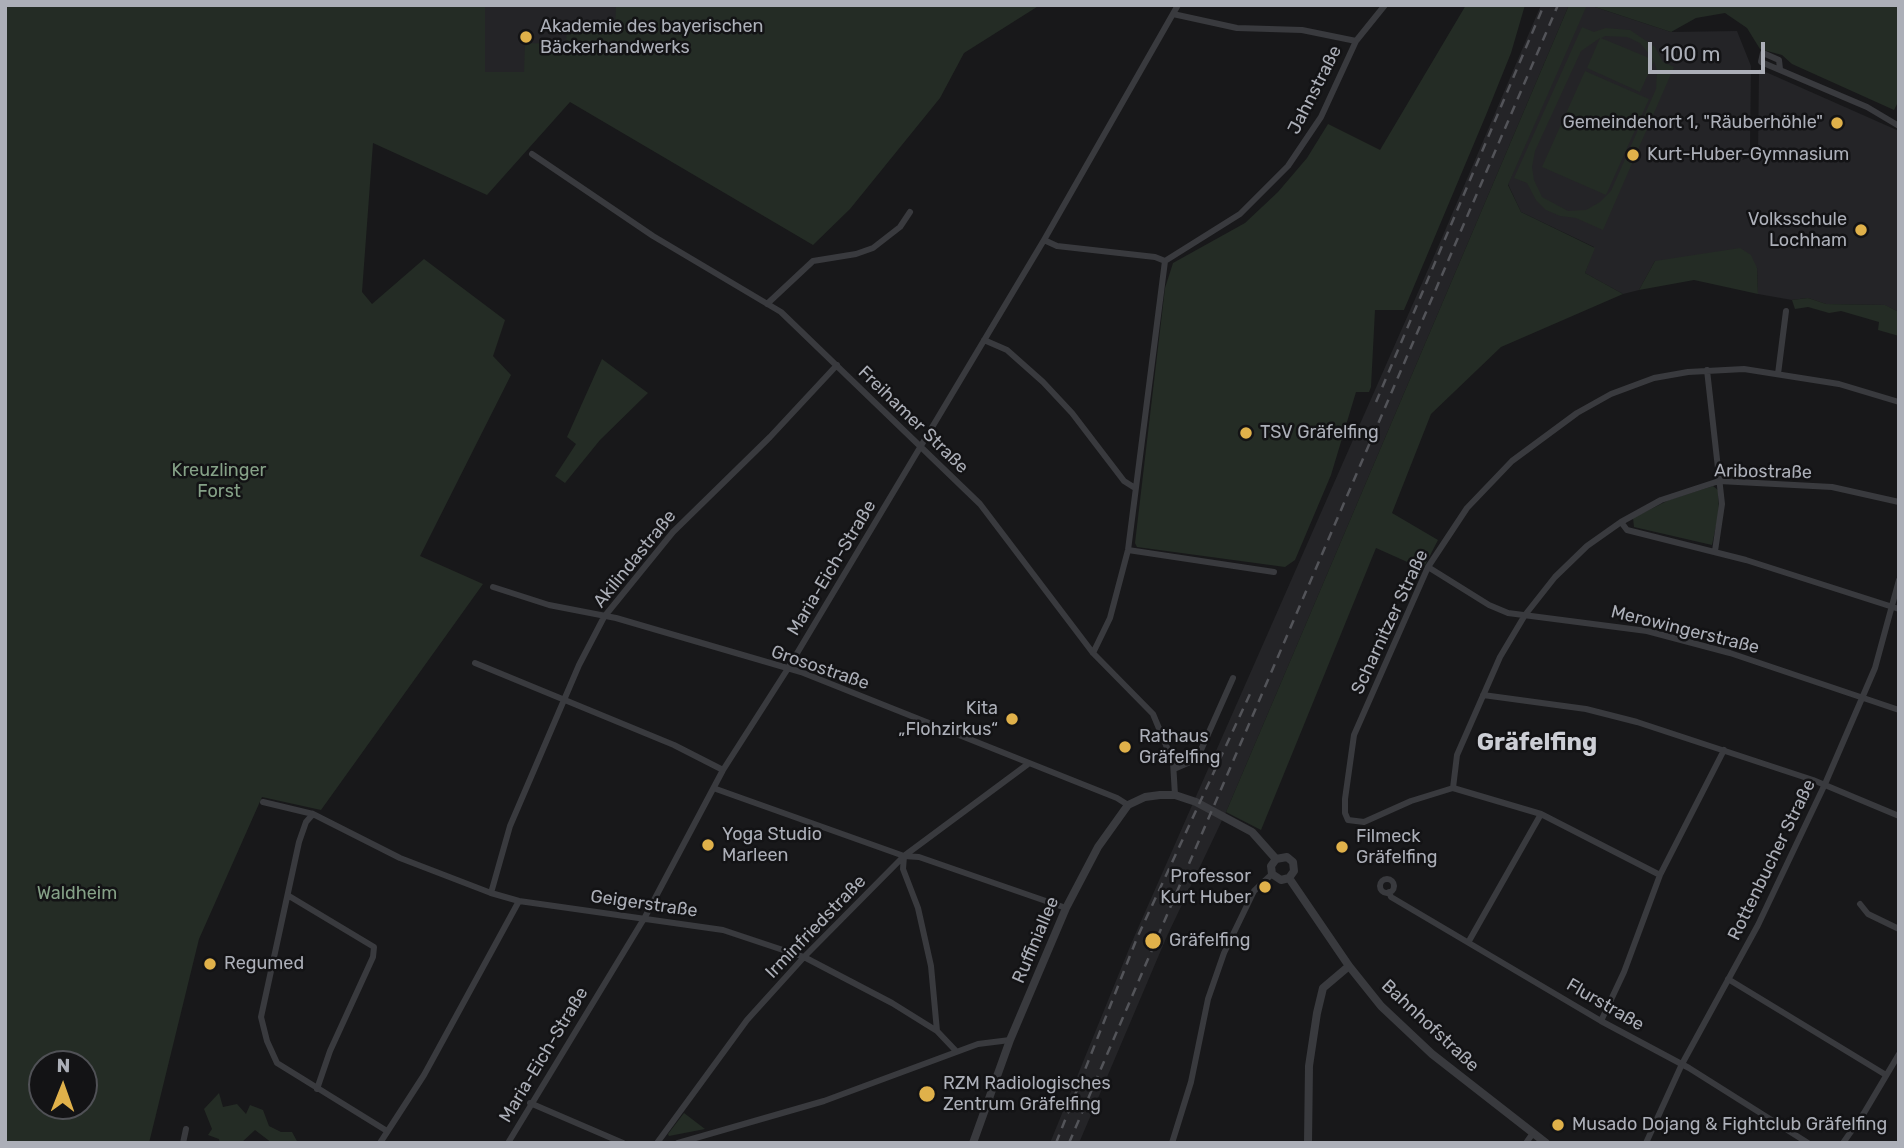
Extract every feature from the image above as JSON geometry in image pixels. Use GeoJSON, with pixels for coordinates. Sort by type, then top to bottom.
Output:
{"type":"FeatureCollection","features":[{"type":"Feature","properties":{"kind":"street","name":"Maria-Eich-Straße"},"geometry":{"type":"LineString","coordinates":[[508,1143],[645,917],[716,789],[723,770],[788,670],[1044,240],[1178,5]]}},
{"type":"Feature","properties":{"kind":"street","name":"Jahnstraße"},"geometry":{"type":"LineString","coordinates":[[1165,261],[1240,214],[1288,166],[1314,130],[1356,41],[1385,5]]}},
{"type":"Feature","properties":{"kind":"street"},"geometry":{"type":"LineString","coordinates":[[1173,14],[1237,28],[1315,32],[1356,41]]}},
{"type":"Feature","properties":{"kind":"street"},"geometry":{"type":"LineString","coordinates":[[1780,69],[1867,107],[1899,126]]}},
{"type":"Feature","properties":{"kind":"street","name":"Freihamer Straße"},"geometry":{"type":"LineString","coordinates":[[532,155],[653,236],[781,312],[980,504],[1093,653],[1153,714],[1169,747],[1174,769],[1175,795]]}},
{"type":"Feature","properties":{"kind":"street"},"geometry":{"type":"LineString","coordinates":[[767,304],[813,261],[856,254],[873,248],[900,227],[911,212]]}},
{"type":"Feature","properties":{"kind":"street"},"geometry":{"type":"LineString","coordinates":[[1044,240],[1057,246],[1156,257],[1165,261],[1128,550],[1110,618],[1093,653]]}},
{"type":"Feature","properties":{"kind":"street"},"geometry":{"type":"LineString","coordinates":[[1778,374],[1786,311]]}},
{"type":"Feature","properties":{"kind":"street"},"geometry":{"type":"LineString","coordinates":[[984,340],[1007,351],[1042,382],[1072,413],[1124,481],[1135,488]]}},
{"type":"Feature","properties":{"kind":"street","name":"Akilindastraße"},"geometry":{"type":"LineString","coordinates":[[491,893],[510,827],[567,701],[579,666],[604,617],[673,532],[770,437],[837,365]]}},
{"type":"Feature","properties":{"kind":"street","name":"Scharnitzer Straße"},"geometry":{"type":"LineString","coordinates":[[1452,788],[1411,801],[1364,822],[1349,820],[1345,813],[1347,767],[1354,735],[1428,566],[1467,508],[1496,476],[1577,413],[1611,394],[1654,378],[1707,370],[1744,369],[1839,384],[1899,402]]}},
{"type":"Feature","properties":{"kind":"street"},"geometry":{"type":"LineString","coordinates":[[1707,370],[1722,503],[1715,551]]}},
{"type":"Feature","properties":{"kind":"street","name":"Aribostraße"},"geometry":{"type":"LineString","coordinates":[[1452,788],[1457,754],[1500,657],[1525,615],[1571,561],[1620,522],[1661,500],[1719,481],[1832,487],[1899,502]]}},
{"type":"Feature","properties":{"kind":"street"},"geometry":{"type":"LineString","coordinates":[[1620,522],[1627,530],[1715,551],[1896,608]]}},
{"type":"Feature","properties":{"kind":"street"},"geometry":{"type":"LineString","coordinates":[[1128,550],[1274,572]]}},
{"type":"Feature","properties":{"kind":"street","name":"Merowingerstraße"},"geometry":{"type":"LineString","coordinates":[[1428,566],[1489,605],[1525,615],[1647,631],[1730,653],[1899,710]]}},
{"type":"Feature","properties":{"kind":"street","name":"Rottenbucher Straße"},"geometry":{"type":"LineString","coordinates":[[1646,1143],[1682,1064],[1773,895],[1825,784],[1878,659],[1896,608],[1899,580]]}},
{"type":"Feature","properties":{"kind":"street","name":"Grosostraße"},"geometry":{"type":"LineString","coordinates":[[493,587],[549,605],[604,617],[814,677],[1117,798],[1128,805]]}},
{"type":"Feature","properties":{"kind":"street"},"geometry":{"type":"LineString","coordinates":[[475,663],[674,745],[723,770]]}},
{"type":"Feature","properties":{"kind":"street"},"geometry":{"type":"LineString","coordinates":[[1174,769],[1197,759],[1233,678]]}},
{"type":"Feature","properties":{"kind":"street"},"geometry":{"type":"LineString","coordinates":[[1483,695],[1586,709],[1724,750],[1825,784],[1899,816]]}},
{"type":"Feature","properties":{"kind":"street"},"geometry":{"type":"LineString","coordinates":[[1601,1021],[1624,972],[1660,875],[1724,750]]}},
{"type":"Feature","properties":{"kind":"street","name":"Irminfriedstraße"},"geometry":{"type":"LineString","coordinates":[[657,1143],[747,1020],[804,957],[904,856],[1028,764]]}},
{"type":"Feature","properties":{"kind":"street"},"geometry":{"type":"LineString","coordinates":[[1452,788],[1541,814],[1660,875]]}},
{"type":"Feature","properties":{"kind":"street"},"geometry":{"type":"LineString","coordinates":[[716,789],[904,856],[919,857],[1066,908]]}},
{"type":"Feature","properties":{"kind":"street"},"geometry":{"type":"LineString","coordinates":[[1128,805],[1145,797],[1175,795]]}},
{"type":"Feature","properties":{"kind":"street","name":"Bahnhofstraße"},"geometry":{"type":"LineString","coordinates":[[1175,795],[1220,813],[1252,832],[1276,859],[1287,857],[1293,862],[1294,871],[1289,878],[1349,966],[1381,1006],[1432,1054],[1546,1143]]}},
{"type":"Feature","properties":{"kind":"street","name":"Geigerstraße"},"geometry":{"type":"LineString","coordinates":[[263,803],[313,814],[400,858],[519,901],[723,930],[804,957],[892,1003],[937,1031],[956,1051]]}},
{"type":"Feature","properties":{"kind":"street","name":"Ruffiniallee"},"geometry":{"type":"LineString","coordinates":[[973,1143],[1010,1040],[1066,908],[1098,847],[1128,805]]}},
{"type":"Feature","properties":{"kind":"street"},"geometry":{"type":"LineString","coordinates":[[313,814],[306,822],[299,842],[261,1017],[267,1041],[277,1063],[387,1131]]}},
{"type":"Feature","properties":{"kind":"street"},"geometry":{"type":"LineString","coordinates":[[1469,941],[1541,814]]}},
{"type":"Feature","properties":{"kind":"street"},"geometry":{"type":"LineString","coordinates":[[904,856],[903,869],[918,908],[931,966],[937,1031]]}},
{"type":"Feature","properties":{"kind":"street"},"geometry":{"type":"LineString","coordinates":[[1276,859],[1271,866],[1272,874],[1278,879],[1289,878]]}},
{"type":"Feature","properties":{"kind":"street"},"geometry":{"type":"LineString","coordinates":[[1172,1143],[1191,1082],[1208,999],[1224,953],[1254,891],[1272,874]]}},
{"type":"Feature","properties":{"kind":"street","name":"Flurstraße"},"geometry":{"type":"LineString","coordinates":[[1389,892],[1391,897],[1601,1021],[1682,1064],[1808,1143]]}},
{"type":"Feature","properties":{"kind":"street"},"geometry":{"type":"LineString","coordinates":[[289,896],[374,947],[373,957],[330,1051],[317,1089]]}},
{"type":"Feature","properties":{"kind":"street"},"geometry":{"type":"LineString","coordinates":[[380,1143],[424,1075],[519,901]]}},
{"type":"Feature","properties":{"kind":"street"},"geometry":{"type":"LineString","coordinates":[[1860,904],[1868,914],[1899,929]]}},
{"type":"Feature","properties":{"kind":"street"},"geometry":{"type":"LineString","coordinates":[[1308,1143],[1309,1066],[1317,1013],[1323,988],[1349,966]]}},
{"type":"Feature","properties":{"kind":"street"},"geometry":{"type":"LineString","coordinates":[[1728,979],[1886,1075]]}},
{"type":"Feature","properties":{"kind":"street"},"geometry":{"type":"LineString","coordinates":[[678,1143],[824,1101],[956,1051],[992,1040],[1010,1040]]}},
{"type":"Feature","properties":{"kind":"street"},"geometry":{"type":"LineString","coordinates":[[1843,1143],[1899,1054]]}},
{"type":"Feature","properties":{"kind":"street"},"geometry":{"type":"LineString","coordinates":[[530,1103],[623,1143]]}},
{"type":"Feature","properties":{"kind":"street"},"geometry":{"type":"LineString","coordinates":[[183,1143],[186,1129]]}},
{"type":"Feature","properties":{"kind":"street"},"geometry":{"type":"LineString","coordinates":[[1526,1143],[1533,1133]]}},
{"type":"Feature","properties":{"kind":"shaded area","name":"Akademie des bayerischen Bäckerhandwerks"},"geometry":{"type":"Polygon","coordinates":[[[485,5],[616,5],[616,30],[567,29],[567,44],[525,72],[485,72],[485,5]]]}},
{"type":"Feature","properties":{"kind":"shaded area"},"geometry":{"type":"Polygon","coordinates":[[[1541,5],[1569,5],[1226,812],[1167,936],[1079,1143],[1050,1143],[1131,944],[1441,240],[1541,5]]]}},
{"type":"Feature","properties":{"kind":"shaded area","name":"Kurt-Huber-Gymnasium"},"geometry":{"type":"Polygon","coordinates":[[[1589,5],[1671,32],[1737,31],[1751,66],[1750,149],[1742,160],[1758,155],[1759,69],[1899,131],[1899,312],[1884,305],[1826,304],[1808,298],[1792,300],[1758,294],[1757,268],[1655,261],[1639,290],[1623,294],[1585,273],[1594,247],[1521,212],[1508,184],[1585,6],[1589,5]]]}},
{"type":"Feature","properties":{"kind":"green space","name":"Kreuzlinger Forst"},"geometry":{"type":"Polygon","coordinates":[[[5,5],[485,5],[485,72],[524,72],[525,43],[566,44],[567,29],[615,30],[616,5],[1040,5],[964,53],[940,98],[850,209],[813,245],[570,102],[487,195],[373,143],[362,292],[372,304],[424,259],[505,320],[493,356],[511,375],[420,556],[483,584],[321,810],[262,797],[199,939],[149,1143],[5,1143],[5,5]]]}},
{"type":"Feature","properties":{"kind":"green space"},"geometry":{"type":"Polygon","coordinates":[[[1466,5],[1525,5],[1511,53],[1404,310],[1375,310],[1371,387],[1369,392],[1356,392],[1331,475],[1295,560],[1285,567],[1137,547],[1135,543],[1165,288],[1173,263],[1245,223],[1278,192],[1307,158],[1328,124],[1380,150],[1466,5]]]}},
{"type":"Feature","properties":{"kind":"green space"},"geometry":{"type":"Polygon","coordinates":[[[1569,5],[1587,5],[1508,185],[1521,212],[1595,248],[1585,273],[1623,294],[1501,347],[1431,414],[1392,513],[1438,540],[1423,569],[1376,548],[1261,830],[1226,812],[1569,5]]]}},
{"type":"Feature","properties":{"kind":"green space"},"geometry":{"type":"Polygon","coordinates":[[[1589,5],[1899,5],[1899,100],[1894,110],[1792,64],[1782,55],[1760,49],[1747,28],[1725,13],[1696,18],[1671,32],[1589,5]]]}},
{"type":"Feature","properties":{"kind":"green space"},"geometry":{"type":"Polygon","coordinates":[[[1582,27],[1594,32],[1606,28],[1630,30],[1655,47],[1663,62],[1674,67],[1603,230],[1576,218],[1560,216],[1546,210],[1536,200],[1527,183],[1514,178],[1582,27]],[[1627,37],[1601,38],[1654,60],[1640,43],[1627,37]],[[1600,38],[1581,51],[1535,151],[1532,167],[1534,180],[1542,197],[1568,211],[1586,210],[1600,202],[1611,191],[1656,89],[1657,70],[1654,61],[1640,92],[1587,68],[1600,38]]]}},
{"type":"Feature","properties":{"kind":"green space"},"geometry":{"type":"Polygon","coordinates":[[[1585,71],[1649,99],[1606,195],[1542,167],[1585,71]]]}},
{"type":"Feature","properties":{"kind":"green space"},"geometry":{"type":"Polygon","coordinates":[[[1740,248],[1751,255],[1757,268],[1758,294],[1694,280],[1639,290],[1655,261],[1740,248]]]}},
{"type":"Feature","properties":{"kind":"green space"},"geometry":{"type":"Polygon","coordinates":[[[1808,298],[1826,304],[1885,305],[1899,312],[1899,336],[1878,330],[1879,322],[1841,311],[1829,313],[1808,307],[1795,309],[1792,300],[1808,298]]]}},
{"type":"Feature","properties":{"kind":"green space"},"geometry":{"type":"Polygon","coordinates":[[[602,359],[648,393],[600,440],[565,483],[555,476],[576,444],[567,437],[602,359]]]}},
{"type":"Feature","properties":{"kind":"green space"},"geometry":{"type":"Polygon","coordinates":[[[1713,486],[1718,490],[1719,512],[1712,545],[1634,527],[1633,518],[1669,500],[1713,486]]]}},
{"type":"Feature","properties":{"kind":"green space"},"geometry":{"type":"Polygon","coordinates":[[[219,1093],[223,1107],[237,1104],[246,1114],[250,1105],[263,1110],[269,1126],[281,1132],[292,1132],[298,1143],[272,1143],[255,1130],[241,1143],[220,1143],[219,1139],[208,1135],[212,1129],[204,1109],[219,1093]]]}},
{"type":"Feature","properties":{"kind":"green space"},"geometry":{"type":"Polygon","coordinates":[[[684,1113],[705,1129],[669,1136],[668,1134],[684,1113]]]}},
{"type":"Feature","properties":{"kind":"railway"},"geometry":{"type":"LineString","coordinates":[[1376,402],[1544,5]]}},
{"type":"Feature","properties":{"kind":"railway"},"geometry":{"type":"LineString","coordinates":[[1069,1143],[1558,5]]}},
{"type":"Feature","properties":{"kind":"railway"},"geometry":{"type":"LineString","coordinates":[[1056,1143],[1137,938],[1250,694]]}},
{"type":"Feature","properties":{"kind":"place","name":"Akademie des bayerischen Bäckerhandwerks"},"geometry":{"type":"Point","coordinates":[526,37]}},
{"type":"Feature","properties":{"kind":"place","name":"Gemeindehort 1, \"Räuberhöhle\""},"geometry":{"type":"Point","coordinates":[1837,123]}},
{"type":"Feature","properties":{"kind":"place","name":"Kurt-Huber-Gymnasium"},"geometry":{"type":"Point","coordinates":[1633,155]}},
{"type":"Feature","properties":{"kind":"place","name":"Volksschule Lochham"},"geometry":{"type":"Point","coordinates":[1861,230]}},
{"type":"Feature","properties":{"kind":"place","name":"TSV Gräfelfing"},"geometry":{"type":"Point","coordinates":[1246,433]}},
{"type":"Feature","properties":{"kind":"place","name":"Kita „Flohzirkus“"},"geometry":{"type":"Point","coordinates":[1012,719]}},
{"type":"Feature","properties":{"kind":"place","name":"Rathaus Gräfelfing"},"geometry":{"type":"Point","coordinates":[1125,747]}},
{"type":"Feature","properties":{"kind":"place","name":"Yoga Studio Marleen"},"geometry":{"type":"Point","coordinates":[708,845]}},
{"type":"Feature","properties":{"kind":"place","name":"Filmeck Gräfelfing"},"geometry":{"type":"Point","coordinates":[1342,847]}},
{"type":"Feature","properties":{"kind":"place","name":"Professor Kurt Huber"},"geometry":{"type":"Point","coordinates":[1265,887]}},
{"type":"Feature","properties":{"kind":"place","name":"Gräfelfing"},"geometry":{"type":"Point","coordinates":[1153,941]}},
{"type":"Feature","properties":{"kind":"place","name":"Regumed"},"geometry":{"type":"Point","coordinates":[210,964]}},
{"type":"Feature","properties":{"kind":"place","name":"RZM Radiologisches Zentrum Gräfelfing"},"geometry":{"type":"Point","coordinates":[927,1094]}},
{"type":"Feature","properties":{"kind":"place","name":"Musado Dojang & Fightclub Gräfelfing"},"geometry":{"type":"Point","coordinates":[1558,1125]}},
{"type":"Feature","properties":{"kind":"district","name":"Gräfelfing"},"geometry":{"type":"Point","coordinates":[1537,743]}},
{"type":"Feature","properties":{"kind":"park label","name":"Waldheim"},"geometry":{"type":"Point","coordinates":[77,894]}}]}
